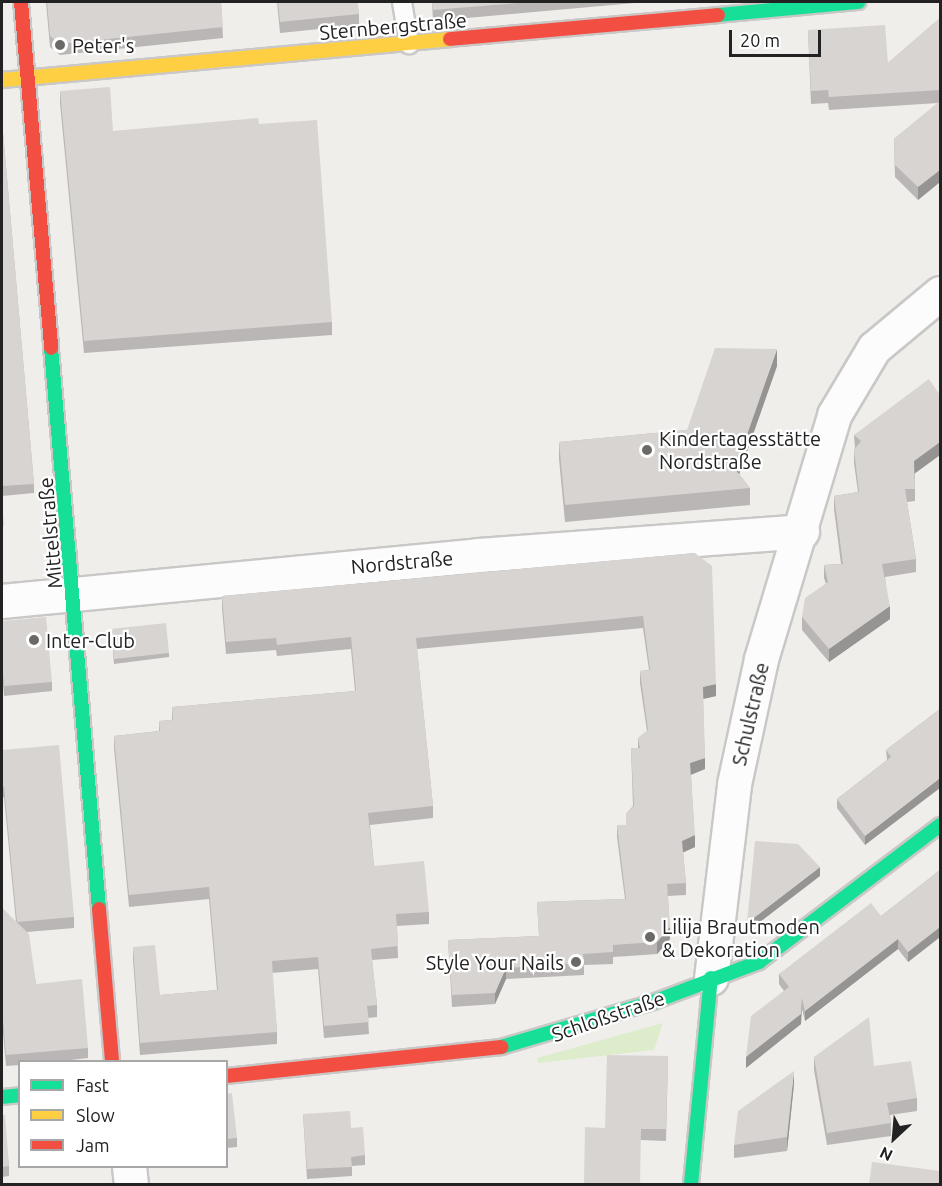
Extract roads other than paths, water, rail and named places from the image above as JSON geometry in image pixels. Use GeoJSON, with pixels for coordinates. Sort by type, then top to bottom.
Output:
{"type":"FeatureCollection","features":[{"type":"Feature","properties":{"kind":"street","name":"Mittelstraße"},"geometry":{"type":"LineString","coordinates":[[21,2],[75,594],[112,1060]]}},
{"type":"Feature","properties":{"kind":"street","name":"Sternbergstraße"},"geometry":{"type":"LineString","coordinates":[[2,80],[858,2]]}},
{"type":"Feature","properties":{"kind":"street","name":"Schulstraße"},"geometry":{"type":"LineString","coordinates":[[691,1185],[711,978],[734,784],[761,659],[802,531],[814,474],[851,380],[874,348],[940,293]]}},
{"type":"Feature","properties":{"kind":"street","name":"Nordstraße"},"geometry":{"type":"LineString","coordinates":[[2,601],[478,555],[802,531]]}},
{"type":"Feature","properties":{"kind":"street","name":"Schloßstraße"},"geometry":{"type":"LineString","coordinates":[[228,1076],[479,1052],[594,1022],[759,962],[940,825]]}},
{"type":"Feature","properties":{"kind":"street"},"geometry":{"type":"LineString","coordinates":[[2,1097],[18,1095]]}},
{"type":"Feature","properties":{"kind":"street"},"geometry":{"type":"LineString","coordinates":[[129,1168],[131,1185]]}},
{"type":"Feature","properties":{"kind":"lane"},"geometry":{"type":"LineString","coordinates":[[402,2],[409,44]]}},
{"type":"Feature","properties":{"kind":"place","name":"Peter's"},"geometry":{"type":"Point","coordinates":[60,45]}},
{"type":"Feature","properties":{"kind":"place","name":"Kindertagesstätte Nordstraße"},"geometry":{"type":"Point","coordinates":[647,450]}},
{"type":"Feature","properties":{"kind":"place","name":"Inter-Club"},"geometry":{"type":"Point","coordinates":[34,640]}},
{"type":"Feature","properties":{"kind":"place","name":"Lilija Brautmoden & Dekoration"},"geometry":{"type":"Point","coordinates":[650,937]}},
{"type":"Feature","properties":{"kind":"place","name":"Style Your Nails"},"geometry":{"type":"Point","coordinates":[576,962]}}]}
